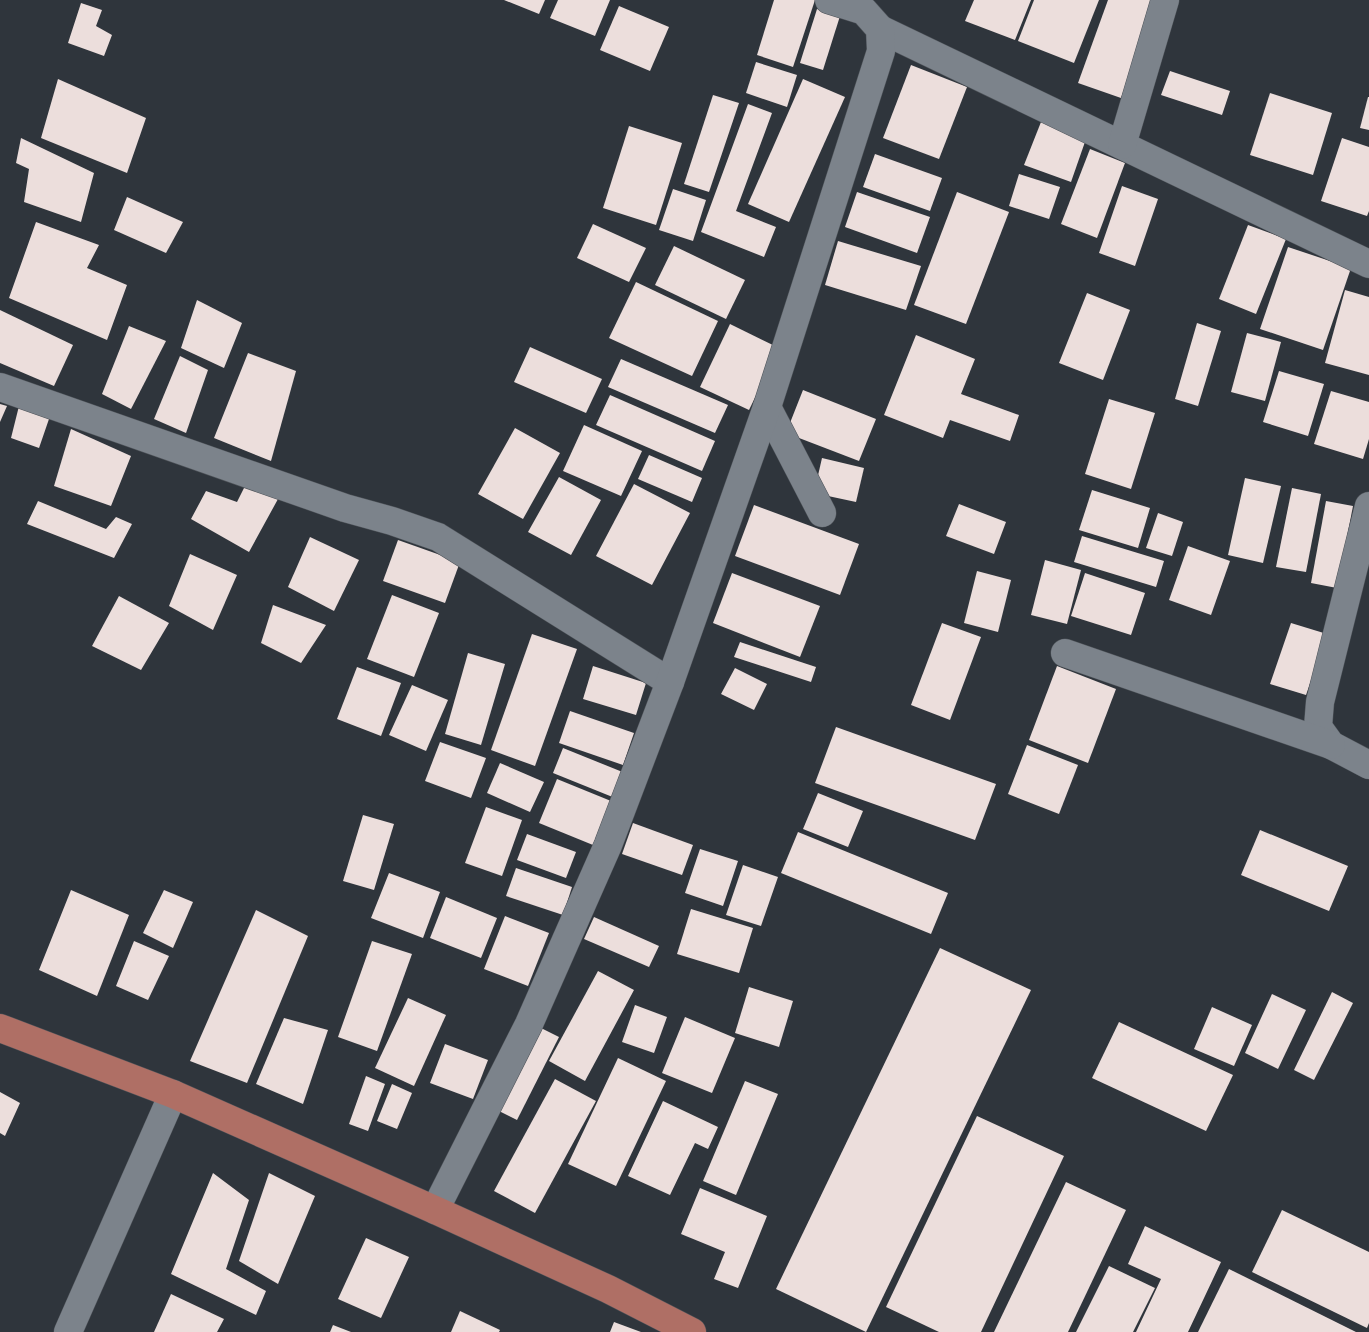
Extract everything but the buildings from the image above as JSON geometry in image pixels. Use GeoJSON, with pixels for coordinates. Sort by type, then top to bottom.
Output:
{"type":"FeatureCollection","features":[{"type":"Feature","properties":{"kind":"main road"},"geometry":{"type":"LineString","coordinates":[[0,1028],[173,1094],[608,1289],[692,1332]]}},
{"type":"Feature","properties":{"kind":"street"},"geometry":{"type":"LineString","coordinates":[[829,0],[864,11],[880,29],[1369,264]]}},
{"type":"Feature","properties":{"kind":"street"},"geometry":{"type":"LineString","coordinates":[[1122,145],[1165,0]]}},
{"type":"Feature","properties":{"kind":"street"},"geometry":{"type":"LineString","coordinates":[[435,1210],[529,1024],[608,846],[670,682],[767,407],[881,50],[880,29]]}},
{"type":"Feature","properties":{"kind":"street"},"geometry":{"type":"LineString","coordinates":[[0,386],[345,508],[392,521],[438,537],[670,682]]}},
{"type":"Feature","properties":{"kind":"street"},"geometry":{"type":"LineString","coordinates":[[767,407],[822,513]]}},
{"type":"Feature","properties":{"kind":"street"},"geometry":{"type":"LineString","coordinates":[[1331,745],[1318,727],[1320,702],[1369,506]]}},
{"type":"Feature","properties":{"kind":"street"},"geometry":{"type":"LineString","coordinates":[[1065,653],[1331,745],[1369,765]]}},
{"type":"Feature","properties":{"kind":"street"},"geometry":{"type":"LineString","coordinates":[[68,1332],[173,1094]]}}]}
